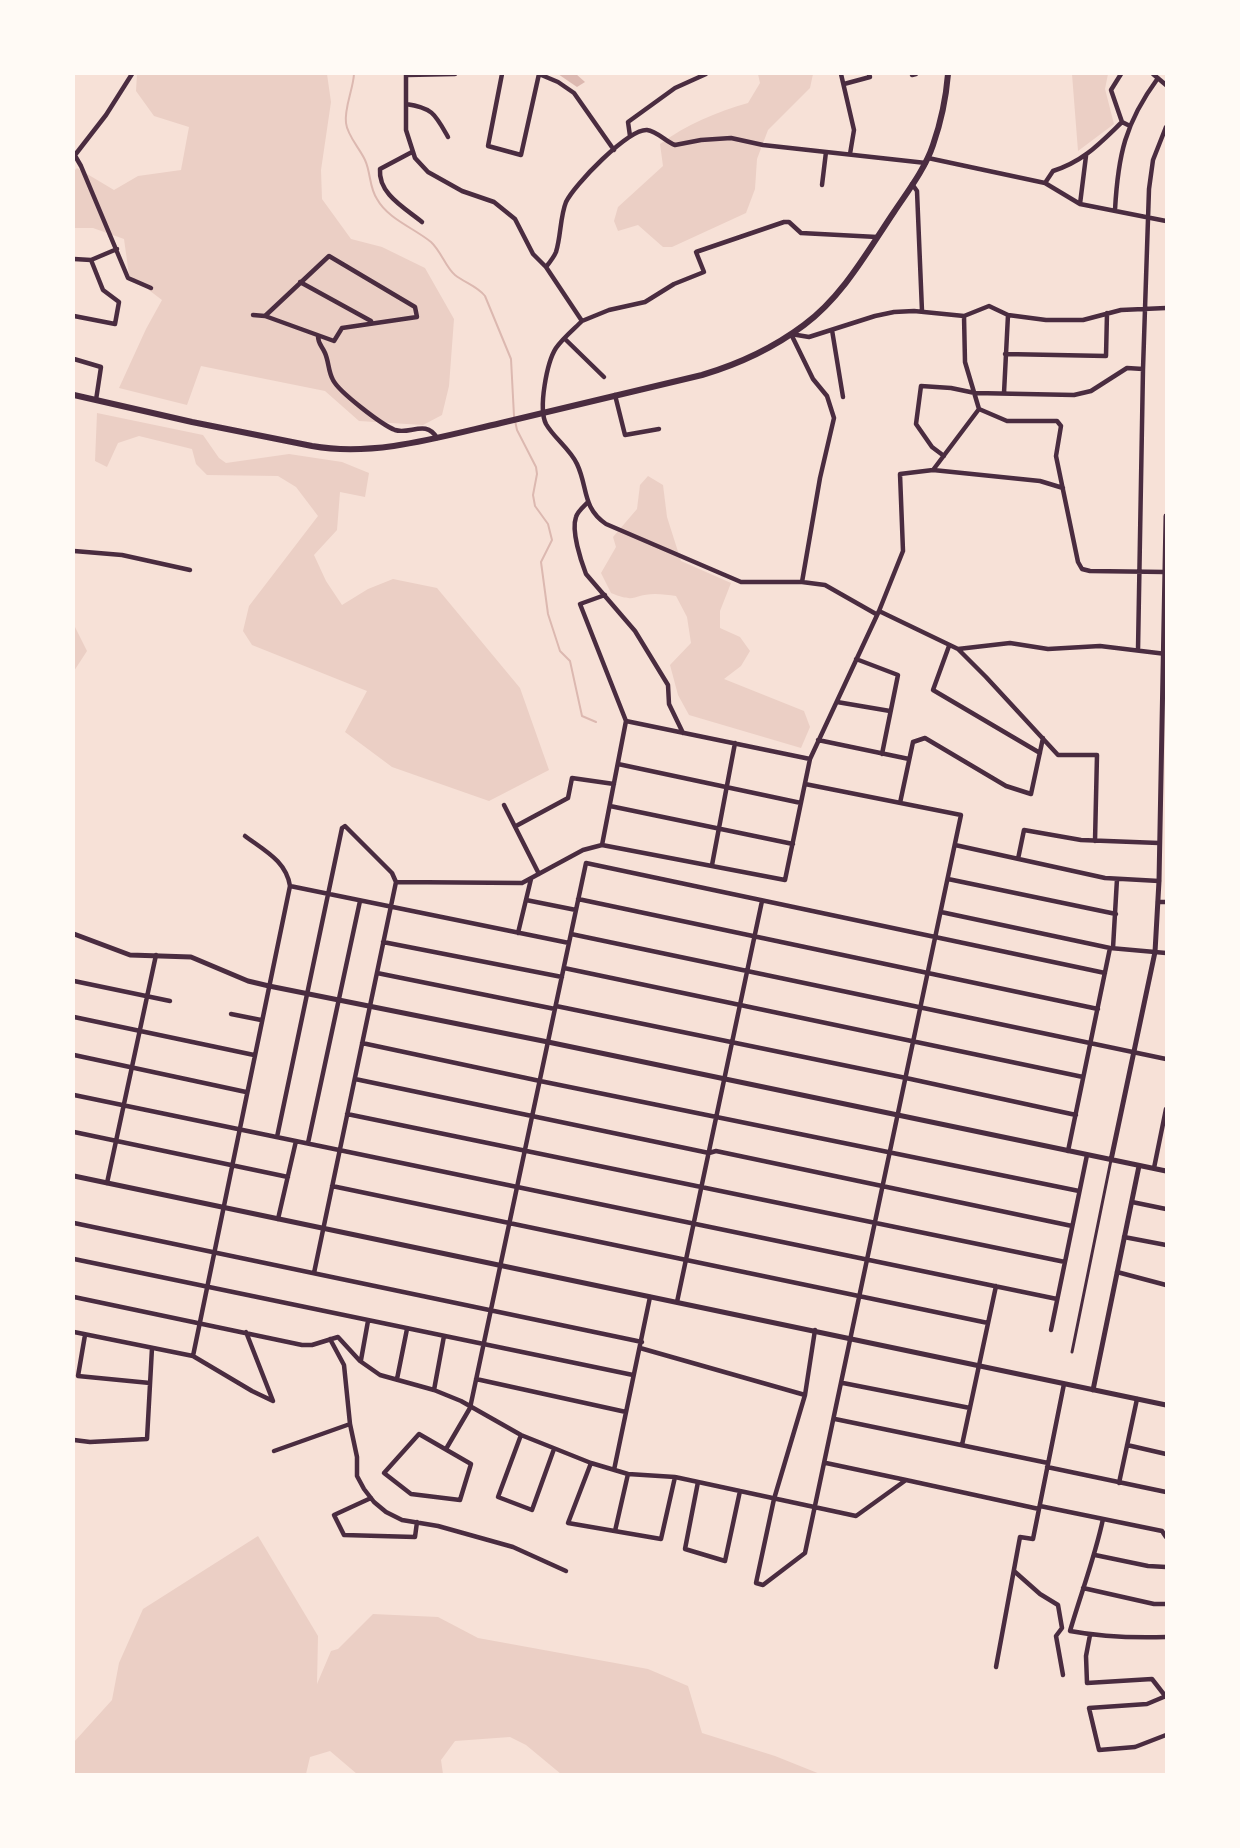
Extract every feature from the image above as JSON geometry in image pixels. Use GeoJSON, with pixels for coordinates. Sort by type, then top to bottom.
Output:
{"type":"FeatureCollection","features":[{"type":"Feature","properties":{"kind":"main road"},"geometry":{"type":"LineString","coordinates":[[74,395],[192,422],[328,449],[382,447],[437,438],[702,375],[730,366],[774,346],[791,334],[822,309],[845,284],[927,161],[944,108],[948,74]]}},
{"type":"Feature","properties":{"kind":"street"},"geometry":{"type":"LineString","coordinates":[[132,74],[106,115],[74,154],[128,278],[152,288]]}},
{"type":"Feature","properties":{"kind":"street"},"geometry":{"type":"LineString","coordinates":[[455,74],[407,74],[406,130],[415,158],[428,172],[462,191],[494,202],[505,209],[515,219],[533,254],[546,267],[582,321]]}},
{"type":"Feature","properties":{"kind":"street"},"geometry":{"type":"LineString","coordinates":[[502,74],[488,146],[521,155],[539,74],[558,82],[574,93],[614,150]]}},
{"type":"Feature","properties":{"kind":"street"},"geometry":{"type":"LineString","coordinates":[[630,136],[628,122],[675,88],[706,74]]}},
{"type":"Feature","properties":{"kind":"street"},"geometry":{"type":"LineString","coordinates":[[841,74],[854,130],[850,154]]}},
{"type":"Feature","properties":{"kind":"street"},"geometry":{"type":"LineString","coordinates":[[844,84],[870,77],[869,74]]}},
{"type":"Feature","properties":{"kind":"street"},"geometry":{"type":"LineString","coordinates":[[1121,74],[1111,90],[1122,122],[1130,126]]}},
{"type":"Feature","properties":{"kind":"street"},"geometry":{"type":"LineString","coordinates":[[1154,74],[1167,85]]}},
{"type":"Feature","properties":{"kind":"street"},"geometry":{"type":"LineString","coordinates":[[1115,210],[1117,173],[1124,139],[1142,100],[1158,78]]}},
{"type":"Feature","properties":{"kind":"street"},"geometry":{"type":"LineString","coordinates":[[406,104],[424,106],[435,114],[448,137]]}},
{"type":"Feature","properties":{"kind":"street"},"geometry":{"type":"LineString","coordinates":[[1045,183],[1053,171],[1070,166],[1086,156],[1122,122]]}},
{"type":"Feature","properties":{"kind":"street"},"geometry":{"type":"LineString","coordinates":[[1138,650],[1147,218],[1153,160],[1167,127]]}},
{"type":"Feature","properties":{"kind":"street"},"geometry":{"type":"LineString","coordinates":[[546,267],[556,253],[565,206],[576,186],[630,136],[647,130],[675,145],[731,138],[763,145],[927,161],[1045,183],[1080,204],[1167,221]]}},
{"type":"Feature","properties":{"kind":"street"},"geometry":{"type":"LineString","coordinates":[[412,152],[380,170],[379,178],[384,191],[422,222]]}},
{"type":"Feature","properties":{"kind":"street"},"geometry":{"type":"LineString","coordinates":[[822,185],[826,152]]}},
{"type":"Feature","properties":{"kind":"street"},"geometry":{"type":"LineString","coordinates":[[1080,204],[1086,156]]}},
{"type":"Feature","properties":{"kind":"street"},"geometry":{"type":"LineString","coordinates":[[912,184],[917,191],[922,311]]}},
{"type":"Feature","properties":{"kind":"street"},"geometry":{"type":"LineString","coordinates":[[877,237],[801,233],[789,222],[784,222],[696,252],[704,272],[674,284],[645,302],[609,310],[582,321],[556,348],[547,377],[542,413],[547,425],[576,463],[590,509],[606,524],[741,582],[802,582],[825,585],[878,613],[958,649],[1010,643],[1048,649],[1100,646],[1165,654]]}},
{"type":"Feature","properties":{"kind":"street"},"geometry":{"type":"LineString","coordinates":[[74,259],[91,260],[117,249]]}},
{"type":"Feature","properties":{"kind":"street"},"geometry":{"type":"LineString","coordinates":[[253,315],[265,316],[334,341],[342,328],[417,316],[415,307],[329,256],[265,316]]}},
{"type":"Feature","properties":{"kind":"street"},"geometry":{"type":"LineString","coordinates":[[74,316],[116,324],[119,302],[103,290],[91,260]]}},
{"type":"Feature","properties":{"kind":"street"},"geometry":{"type":"LineString","coordinates":[[300,282],[373,322]]}},
{"type":"Feature","properties":{"kind":"street"},"geometry":{"type":"LineString","coordinates":[[791,334],[809,337],[894,312],[922,311],[964,316],[989,306],[1008,315],[1046,320],[1083,320],[1107,313],[1144,308],[1167,308]]}},
{"type":"Feature","properties":{"kind":"street"},"geometry":{"type":"LineString","coordinates":[[1005,354],[1106,356],[1107,313]]}},
{"type":"Feature","properties":{"kind":"street"},"geometry":{"type":"LineString","coordinates":[[1004,393],[1008,315]]}},
{"type":"Feature","properties":{"kind":"street"},"geometry":{"type":"LineString","coordinates":[[964,316],[965,362],[979,409]]}},
{"type":"Feature","properties":{"kind":"street"},"geometry":{"type":"LineString","coordinates":[[832,330],[843,397]]}},
{"type":"Feature","properties":{"kind":"street"},"geometry":{"type":"LineString","coordinates":[[791,334],[813,379],[827,396],[834,418],[820,478],[802,582]]}},
{"type":"Feature","properties":{"kind":"street"},"geometry":{"type":"LineString","coordinates":[[318,336],[329,371],[341,391],[392,428],[402,431],[422,427],[435,434],[437,438]]}},
{"type":"Feature","properties":{"kind":"street"},"geometry":{"type":"LineString","coordinates":[[565,339],[604,377]]}},
{"type":"Feature","properties":{"kind":"street"},"geometry":{"type":"LineString","coordinates":[[74,359],[100,367],[96,400]]}},
{"type":"Feature","properties":{"kind":"street"},"geometry":{"type":"LineString","coordinates":[[944,456],[932,447],[916,424],[921,386],[951,388],[975,393],[1078,394],[1099,387],[1127,368],[1143,369]]}},
{"type":"Feature","properties":{"kind":"street"},"geometry":{"type":"LineString","coordinates":[[615,395],[625,435],[659,429]]}},
{"type":"Feature","properties":{"kind":"street"},"geometry":{"type":"LineString","coordinates":[[933,470],[979,409]]}},
{"type":"Feature","properties":{"kind":"street"},"geometry":{"type":"LineString","coordinates":[[979,409],[1007,421],[1057,421],[1061,426],[1056,456],[1078,562],[1082,569],[1165,572]]}},
{"type":"Feature","properties":{"kind":"street"},"geometry":{"type":"LineString","coordinates":[[396,882],[522,883],[583,850],[602,845],[785,880],[810,759],[878,613],[903,551],[900,474],[933,470],[1040,481],[1063,488]]}},
{"type":"Feature","properties":{"kind":"street"},"geometry":{"type":"LineString","coordinates":[[588,502],[576,516],[575,530],[586,574],[635,631],[668,685],[669,704],[683,733]]}},
{"type":"Feature","properties":{"kind":"street"},"geometry":{"type":"LineString","coordinates":[[1072,1352],[1155,952],[1159,881],[1167,516]]}},
{"type":"Feature","properties":{"kind":"street"},"geometry":{"type":"LineString","coordinates":[[74,551],[123,555],[190,570]]}},
{"type":"Feature","properties":{"kind":"street"},"geometry":{"type":"LineString","coordinates":[[602,845],[626,721],[580,604],[605,595]]}},
{"type":"Feature","properties":{"kind":"street"},"geometry":{"type":"LineString","coordinates":[[949,646],[933,690],[1040,753]]}},
{"type":"Feature","properties":{"kind":"street"},"geometry":{"type":"LineString","coordinates":[[958,649],[1058,755],[1097,754],[1095,841]]}},
{"type":"Feature","properties":{"kind":"street"},"geometry":{"type":"LineString","coordinates":[[856,659],[898,675],[882,754]]}},
{"type":"Feature","properties":{"kind":"street"},"geometry":{"type":"LineString","coordinates":[[837,702],[890,711]]}},
{"type":"Feature","properties":{"kind":"street"},"geometry":{"type":"LineString","coordinates":[[626,721],[810,759]]}},
{"type":"Feature","properties":{"kind":"street"},"geometry":{"type":"LineString","coordinates":[[900,803],[913,742],[925,738],[1006,786],[1030,794],[1044,738]]}},
{"type":"Feature","properties":{"kind":"street"},"geometry":{"type":"LineString","coordinates":[[818,740],[909,759]]}},
{"type":"Feature","properties":{"kind":"street"},"geometry":{"type":"LineString","coordinates":[[712,866],[735,743]]}},
{"type":"Feature","properties":{"kind":"street"},"geometry":{"type":"LineString","coordinates":[[618,764],[801,803]]}},
{"type":"Feature","properties":{"kind":"street"},"geometry":{"type":"LineString","coordinates":[[516,826],[568,798],[572,778],[614,784]]}},
{"type":"Feature","properties":{"kind":"street"},"geometry":{"type":"LineString","coordinates":[[805,784],[961,815],[843,1383],[805,1553],[763,1585],[756,1583],[774,1499],[805,1395],[815,1330]]}},
{"type":"Feature","properties":{"kind":"street"},"geometry":{"type":"LineString","coordinates":[[504,805],[539,874]]}},
{"type":"Feature","properties":{"kind":"street"},"geometry":{"type":"LineString","coordinates":[[610,806],[793,844]]}},
{"type":"Feature","properties":{"kind":"street"},"geometry":{"type":"LineString","coordinates":[[277,1137],[327,894],[342,828],[345,826],[392,873],[396,882],[314,1273]]}},
{"type":"Feature","properties":{"kind":"street"},"geometry":{"type":"LineString","coordinates":[[1018,859],[1024,830],[1063,838],[1159,843]]}},
{"type":"Feature","properties":{"kind":"street"},"geometry":{"type":"LineString","coordinates":[[1159,834],[1167,834]]}},
{"type":"Feature","properties":{"kind":"street"},"geometry":{"type":"LineString","coordinates":[[192,1356],[290,886],[285,869],[280,862],[245,836]]}},
{"type":"Feature","properties":{"kind":"street"},"geometry":{"type":"LineString","coordinates":[[955,845],[1104,878],[1159,881]]}},
{"type":"Feature","properties":{"kind":"street"},"geometry":{"type":"LineString","coordinates":[[446,1449],[470,1408],[586,863],[1105,973]]}},
{"type":"Feature","properties":{"kind":"street"},"geometry":{"type":"LineString","coordinates":[[1159,868],[1167,868]]}},
{"type":"Feature","properties":{"kind":"street"},"geometry":{"type":"LineString","coordinates":[[518,933],[531,879]]}},
{"type":"Feature","properties":{"kind":"street"},"geometry":{"type":"LineString","coordinates":[[948,879],[1116,914]]}},
{"type":"Feature","properties":{"kind":"street"},"geometry":{"type":"LineString","coordinates":[[1068,1151],[1112,948],[1117,879]]}},
{"type":"Feature","properties":{"kind":"street"},"geometry":{"type":"LineString","coordinates":[[290,886],[569,943]]}},
{"type":"Feature","properties":{"kind":"street"},"geometry":{"type":"LineString","coordinates":[[578,899],[1098,1008]]}},
{"type":"Feature","properties":{"kind":"street"},"geometry":{"type":"LineString","coordinates":[[526,900],[576,910]]}},
{"type":"Feature","properties":{"kind":"street"},"geometry":{"type":"LineString","coordinates":[[308,1143],[360,901]]}},
{"type":"Feature","properties":{"kind":"street"},"geometry":{"type":"LineString","coordinates":[[678,1302],[762,901]]}},
{"type":"Feature","properties":{"kind":"street"},"geometry":{"type":"LineString","coordinates":[[1158,902],[1167,902]]}},
{"type":"Feature","properties":{"kind":"street"},"geometry":{"type":"LineString","coordinates":[[941,912],[1112,948],[1167,953]]}},
{"type":"Feature","properties":{"kind":"street"},"geometry":{"type":"LineString","coordinates":[[74,934],[130,955],[191,957],[248,981],[269,986],[1167,1171]]}},
{"type":"Feature","properties":{"kind":"street"},"geometry":{"type":"LineString","coordinates":[[571,934],[1167,1059]]}},
{"type":"Feature","properties":{"kind":"street"},"geometry":{"type":"LineString","coordinates":[[383,942],[562,977]]}},
{"type":"Feature","properties":{"kind":"street"},"geometry":{"type":"LineString","coordinates":[[107,1183],[156,955]]}},
{"type":"Feature","properties":{"kind":"street"},"geometry":{"type":"LineString","coordinates":[[564,968],[1083,1077]]}},
{"type":"Feature","properties":{"kind":"street"},"geometry":{"type":"LineString","coordinates":[[377,973],[732,1042],[1076,1115]]}},
{"type":"Feature","properties":{"kind":"street"},"geometry":{"type":"LineString","coordinates":[[74,981],[170,1001]]}},
{"type":"Feature","properties":{"kind":"street"},"geometry":{"type":"LineString","coordinates":[[231,1014],[261,1020]]}},
{"type":"Feature","properties":{"kind":"street"},"geometry":{"type":"LineString","coordinates":[[74,1017],[254,1055]]}},
{"type":"Feature","properties":{"kind":"street"},"geometry":{"type":"LineString","coordinates":[[362,1043],[1079,1191]]}},
{"type":"Feature","properties":{"kind":"street"},"geometry":{"type":"LineString","coordinates":[[74,1055],[246,1092]]}},
{"type":"Feature","properties":{"kind":"street"},"geometry":{"type":"LineString","coordinates":[[355,1079],[709,1153],[716,1151],[1072,1226]]}},
{"type":"Feature","properties":{"kind":"street"},"geometry":{"type":"LineString","coordinates":[[74,1095],[1057,1299]]}},
{"type":"Feature","properties":{"kind":"street"},"geometry":{"type":"LineString","coordinates":[[1154,1168],[1164,1132],[1167,1109]]}},
{"type":"Feature","properties":{"kind":"street"},"geometry":{"type":"LineString","coordinates":[[348,1114],[1065,1262]]}},
{"type":"Feature","properties":{"kind":"street"},"geometry":{"type":"LineString","coordinates":[[74,1132],[288,1177]]}},
{"type":"Feature","properties":{"kind":"street"},"geometry":{"type":"LineString","coordinates":[[278,1219],[296,1141]]}},
{"type":"Feature","properties":{"kind":"street"},"geometry":{"type":"LineString","coordinates":[[1051,1330],[1087,1155]]}},
{"type":"Feature","properties":{"kind":"street"},"geometry":{"type":"LineString","coordinates":[[1093,1390],[1139,1166]]}},
{"type":"Feature","properties":{"kind":"street"},"geometry":{"type":"LineString","coordinates":[[74,1176],[1167,1405]]}},
{"type":"Feature","properties":{"kind":"street"},"geometry":{"type":"LineString","coordinates":[[332,1186],[988,1323]]}},
{"type":"Feature","properties":{"kind":"street"},"geometry":{"type":"LineString","coordinates":[[1132,1202],[1167,1209]]}},
{"type":"Feature","properties":{"kind":"street"},"geometry":{"type":"LineString","coordinates":[[74,1223],[491,1310],[641,1345],[805,1395]]}},
{"type":"Feature","properties":{"kind":"street"},"geometry":{"type":"LineString","coordinates":[[1124,1237],[1167,1245]]}},
{"type":"Feature","properties":{"kind":"street"},"geometry":{"type":"LineString","coordinates":[[74,1259],[633,1375]]}},
{"type":"Feature","properties":{"kind":"street"},"geometry":{"type":"LineString","coordinates":[[1117,1272],[1167,1284]]}},
{"type":"Feature","properties":{"kind":"street"},"geometry":{"type":"LineString","coordinates":[[962,1445],[996,1286]]}},
{"type":"Feature","properties":{"kind":"street"},"geometry":{"type":"LineString","coordinates":[[74,1297],[302,1345],[312,1345],[338,1337],[380,1375],[434,1390],[461,1401],[521,1435],[591,1463],[628,1474],[675,1477],[856,1516],[906,1480]]}},
{"type":"Feature","properties":{"kind":"street"},"geometry":{"type":"LineString","coordinates":[[614,1470],[650,1298]]}},
{"type":"Feature","properties":{"kind":"street"},"geometry":{"type":"LineString","coordinates":[[361,1360],[368,1321]]}},
{"type":"Feature","properties":{"kind":"street"},"geometry":{"type":"LineString","coordinates":[[397,1379],[407,1329]]}},
{"type":"Feature","properties":{"kind":"street"},"geometry":{"type":"LineString","coordinates":[[74,1332],[192,1356],[273,1401],[246,1332]]}},
{"type":"Feature","properties":{"kind":"street"},"geometry":{"type":"LineString","coordinates":[[85,1335],[78,1376],[150,1383]]}},
{"type":"Feature","properties":{"kind":"street"},"geometry":{"type":"LineString","coordinates":[[434,1390],[444,1336]]}},
{"type":"Feature","properties":{"kind":"street"},"geometry":{"type":"LineString","coordinates":[[330,1339],[344,1365],[350,1424],[357,1457],[357,1476],[371,1498],[386,1512],[402,1520],[438,1526],[513,1547],[566,1571]]}},
{"type":"Feature","properties":{"kind":"street"},"geometry":{"type":"LineString","coordinates":[[74,1440],[90,1442],[147,1439],[152,1348]]}},
{"type":"Feature","properties":{"kind":"street"},"geometry":{"type":"LineString","coordinates":[[476,1379],[626,1412]]}},
{"type":"Feature","properties":{"kind":"street"},"geometry":{"type":"LineString","coordinates":[[843,1383],[970,1408]]}},
{"type":"Feature","properties":{"kind":"street"},"geometry":{"type":"LineString","coordinates":[[996,1666],[1020,1537],[1033,1539],[1064,1384]]}},
{"type":"Feature","properties":{"kind":"street"},"geometry":{"type":"LineString","coordinates":[[1119,1483],[1137,1399]]}},
{"type":"Feature","properties":{"kind":"street"},"geometry":{"type":"LineString","coordinates":[[835,1419],[962,1445],[1119,1483],[1167,1492]]}},
{"type":"Feature","properties":{"kind":"street"},"geometry":{"type":"LineString","coordinates":[[274,1450],[350,1424]]}},
{"type":"Feature","properties":{"kind":"street"},"geometry":{"type":"LineString","coordinates":[[419,1434],[446,1449],[471,1464],[460,1500],[411,1494],[384,1473],[419,1434]]}},
{"type":"Feature","properties":{"kind":"street"},"geometry":{"type":"LineString","coordinates":[[521,1435],[498,1497],[532,1510],[554,1449]]}},
{"type":"Feature","properties":{"kind":"street"},"geometry":{"type":"LineString","coordinates":[[1127,1445],[1167,1454]]}},
{"type":"Feature","properties":{"kind":"street"},"geometry":{"type":"LineString","coordinates":[[591,1463],[568,1523],[661,1539],[675,1477]]}},
{"type":"Feature","properties":{"kind":"street"},"geometry":{"type":"LineString","coordinates":[[826,1463],[1040,1507],[1164,1529],[1167,1538]]}},
{"type":"Feature","properties":{"kind":"street"},"geometry":{"type":"LineString","coordinates":[[615,1531],[628,1474]]}},
{"type":"Feature","properties":{"kind":"street"},"geometry":{"type":"LineString","coordinates":[[698,1482],[685,1549],[725,1561],[740,1491]]}},
{"type":"Feature","properties":{"kind":"street"},"geometry":{"type":"LineString","coordinates":[[371,1498],[334,1515],[344,1535],[415,1537],[417,1522]]}},
{"type":"Feature","properties":{"kind":"street"},"geometry":{"type":"LineString","coordinates":[[1071,1631],[1095,1555],[1103,1519]]}},
{"type":"Feature","properties":{"kind":"street"},"geometry":{"type":"LineString","coordinates":[[1095,1555],[1148,1566],[1167,1567]]}},
{"type":"Feature","properties":{"kind":"street"},"geometry":{"type":"LineString","coordinates":[[1014,1571],[1040,1594],[1058,1605],[1062,1628],[1056,1636],[1063,1674]]}},
{"type":"Feature","properties":{"kind":"street"},"geometry":{"type":"LineString","coordinates":[[1083,1588],[1154,1604],[1167,1604]]}},
{"type":"Feature","properties":{"kind":"street"},"geometry":{"type":"LineString","coordinates":[[1062,1628],[1090,1635],[1167,1638]]}},
{"type":"Feature","properties":{"kind":"street"},"geometry":{"type":"LineString","coordinates":[[1090,1635],[1086,1656],[1087,1683],[1152,1679],[1166,1696],[1147,1704],[1089,1708],[1099,1750],[1135,1747],[1167,1736]]}},
{"type":"Feature","properties":{"kind":"shaded area"},"geometry":{"type":"Polygon","coordinates":[[[137,74],[327,74],[331,102],[321,170],[322,199],[351,239],[382,247],[425,268],[454,319],[449,386],[442,415],[423,425],[359,421],[325,391],[201,366],[187,405],[119,388],[162,300],[129,275],[124,239],[93,228],[74,228],[74,171],[77,168],[114,190],[138,176],[181,170],[189,127],[154,116],[136,91],[137,74]]]}},
{"type":"Feature","properties":{"kind":"shaded area"},"geometry":{"type":"Polygon","coordinates":[[[558,74],[576,74],[585,82],[577,87],[558,74]]]}},
{"type":"Feature","properties":{"kind":"shaded area"},"geometry":{"type":"Polygon","coordinates":[[[758,74],[813,74],[810,88],[768,130],[757,159],[755,189],[746,213],[672,247],[663,247],[638,225],[618,231],[614,221],[618,207],[663,166],[660,144],[702,120],[748,103],[760,83],[758,74]]]}},
{"type":"Feature","properties":{"kind":"shaded area"},"geometry":{"type":"Polygon","coordinates":[[[1072,74],[1108,74],[1105,89],[1114,124],[1078,151],[1072,74]]]}},
{"type":"Feature","properties":{"kind":"shaded area"},"geometry":{"type":"Polygon","coordinates":[[[97,413],[203,435],[219,458],[226,463],[289,454],[342,462],[369,473],[365,497],[340,492],[337,530],[314,555],[326,581],[342,605],[368,589],[393,579],[437,588],[520,688],[549,770],[489,801],[392,767],[345,732],[367,691],[252,645],[243,631],[249,606],[318,516],[296,487],[278,476],[207,475],[196,464],[192,449],[139,436],[118,443],[107,467],[95,461],[97,413]]]}},
{"type":"Feature","properties":{"kind":"shaded area"},"geometry":{"type":"Polygon","coordinates":[[[648,476],[663,485],[667,517],[681,561],[731,583],[720,611],[720,628],[740,637],[750,651],[741,666],[724,679],[804,711],[810,727],[801,748],[689,715],[678,695],[670,665],[691,643],[687,617],[676,596],[648,594],[626,598],[611,593],[601,573],[616,547],[613,537],[637,509],[640,485],[648,476]]]}},
{"type":"Feature","properties":{"kind":"shaded area"},"geometry":{"type":"Polygon","coordinates":[[[74,625],[87,651],[74,671],[74,625]]]}},
{"type":"Feature","properties":{"kind":"shaded area"},"geometry":{"type":"Polygon","coordinates":[[[258,1536],[318,1636],[317,1684],[331,1651],[338,1649],[373,1614],[438,1617],[478,1638],[648,1669],[688,1686],[702,1733],[775,1756],[820,1774],[561,1774],[526,1745],[510,1737],[455,1741],[441,1760],[443,1774],[357,1774],[330,1751],[310,1757],[306,1774],[74,1774],[74,1742],[112,1700],[119,1663],[143,1609],[258,1536]]]}},
{"type":"Feature","properties":{"kind":"waterway"},"geometry":{"type":"LineString","coordinates":[[354,74],[346,111],[346,123],[351,137],[365,160],[374,194],[388,212],[431,242],[455,275],[485,296],[511,359],[514,416],[517,430],[536,467],[533,495],[535,506],[548,524],[552,540],[541,562],[548,614],[560,651],[570,661],[582,716],[596,722]]}}]}
